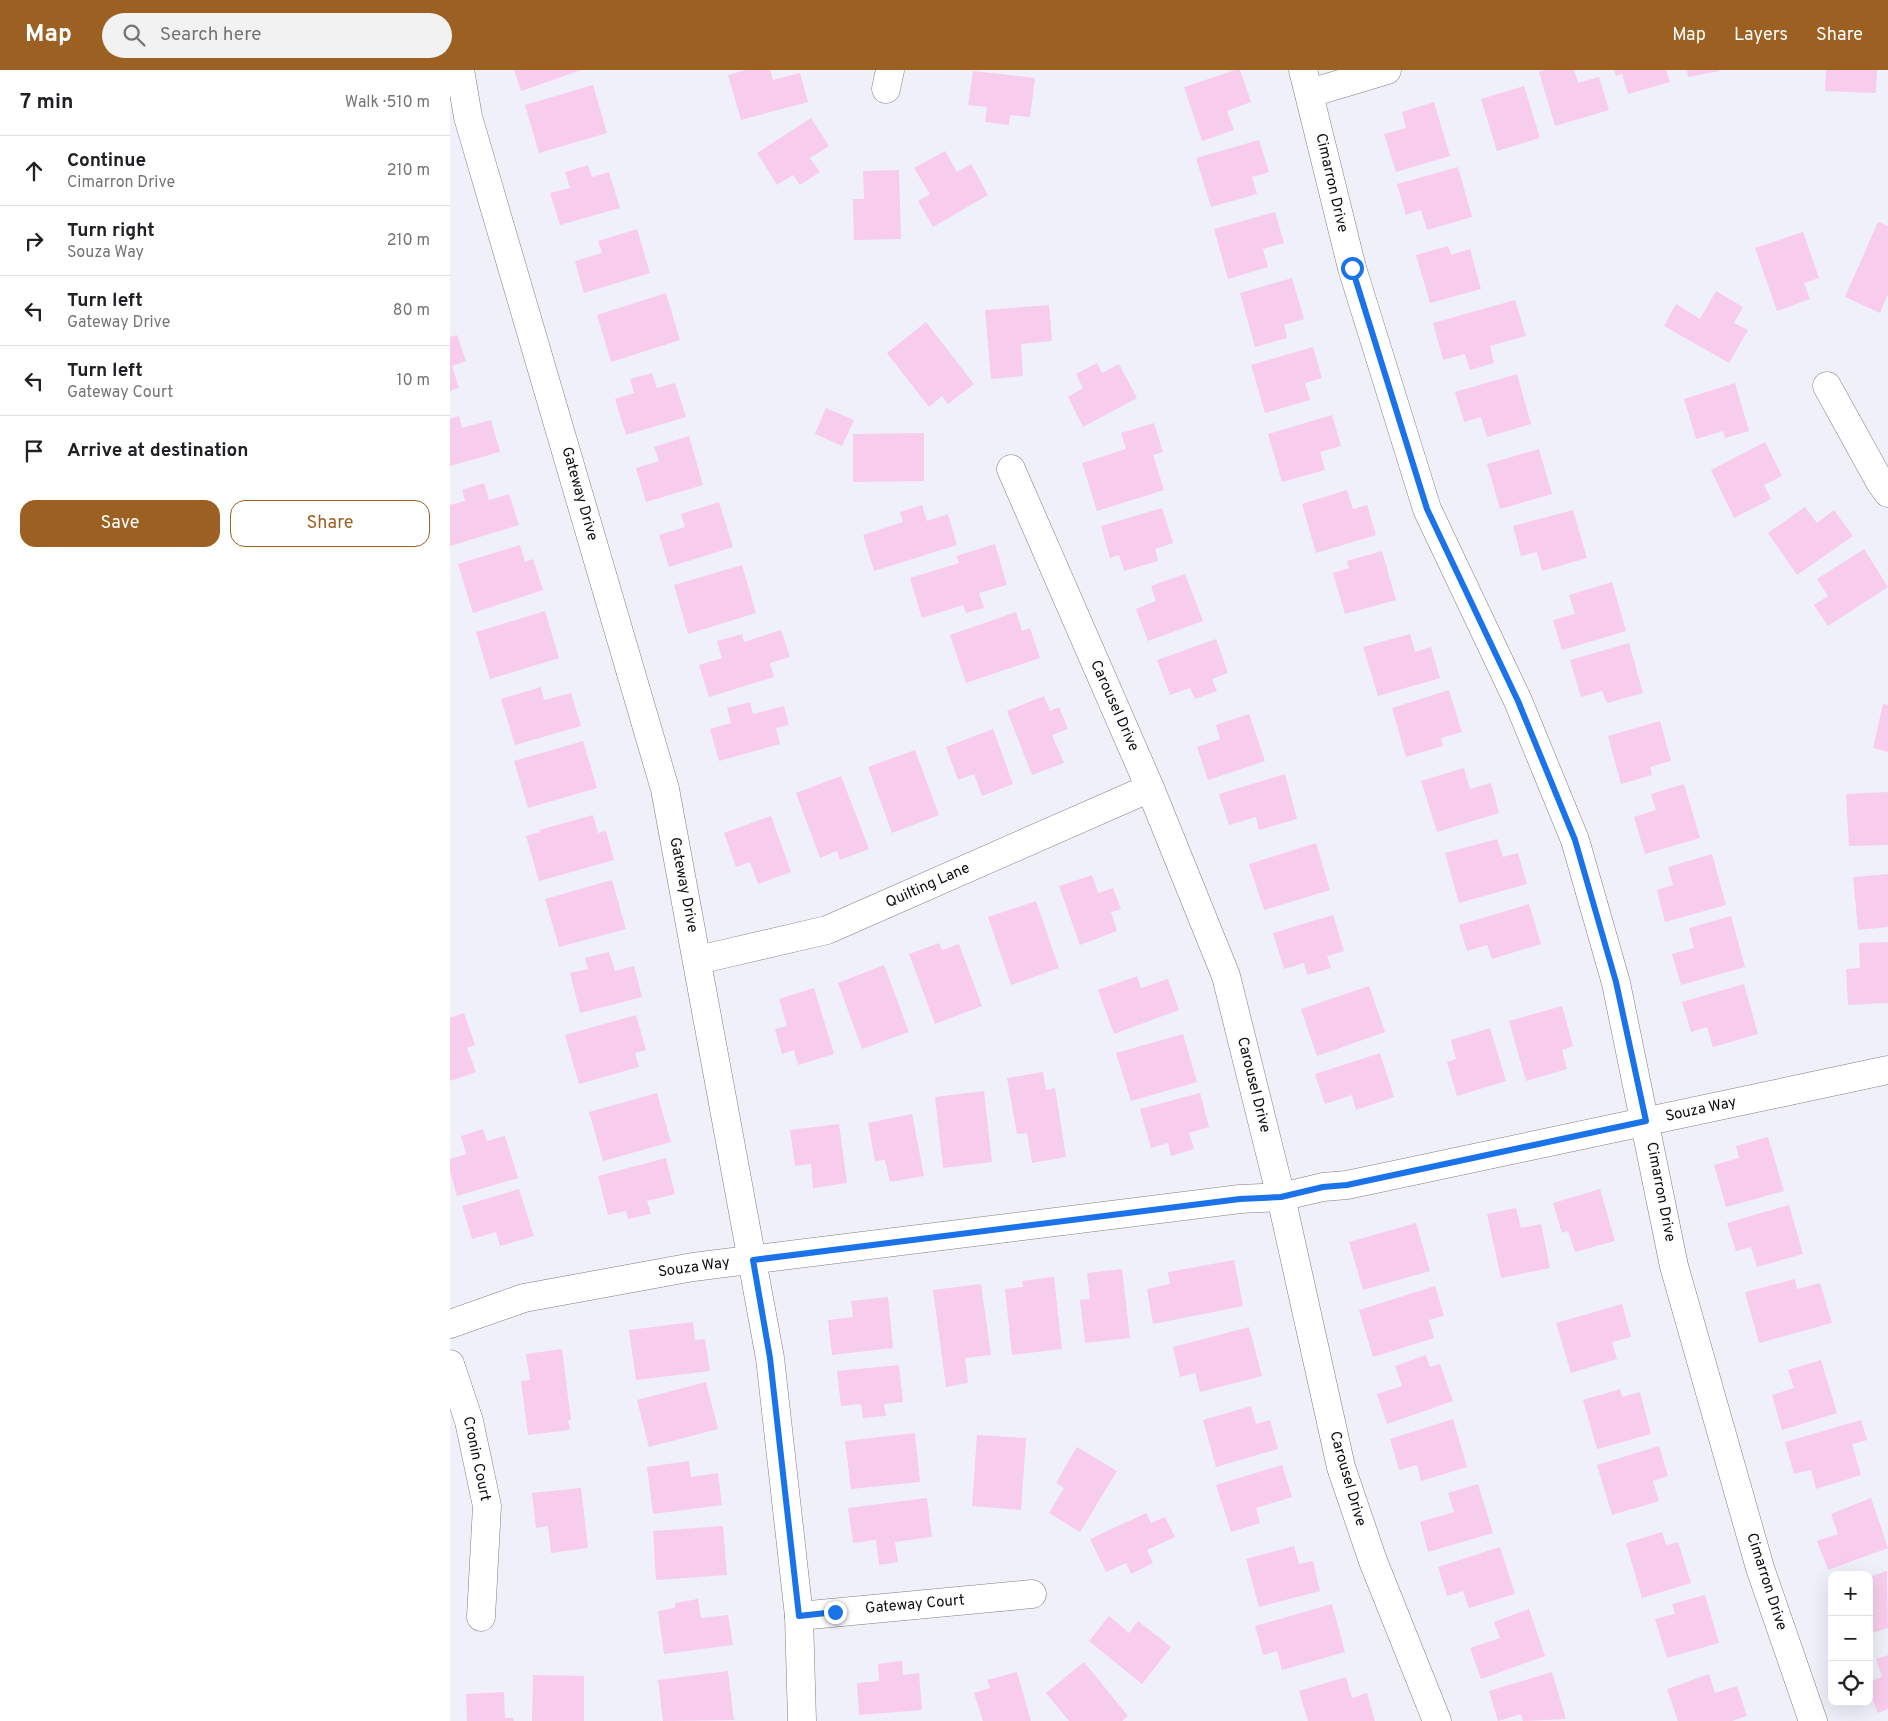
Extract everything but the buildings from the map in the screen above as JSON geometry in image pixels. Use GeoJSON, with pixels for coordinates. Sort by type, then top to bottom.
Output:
{"type":"FeatureCollection","features":[{"type":"Feature","properties":{"kind":"street","name":"Gateway Drive"},"geometry":{"type":"LineString","coordinates":[[460,70],[468,117],[665,789],[770,1358],[799,1616],[802,1721]]}},
{"type":"Feature","properties":{"kind":"street"},"geometry":{"type":"LineString","coordinates":[[1306,81],[1387,70]]}},
{"type":"Feature","properties":{"kind":"street","name":"Cimarron Drive"},"geometry":{"type":"LineString","coordinates":[[1306,81],[1352,268],[1427,509],[1518,701],[1575,840],[1616,982],[1677,1276],[1760,1568],[1814,1721]]}},
{"type":"Feature","properties":{"kind":"street"},"geometry":{"type":"LineString","coordinates":[[1827,386],[1880,482],[1888,493]]}},
{"type":"Feature","properties":{"kind":"street","name":"Carousel Drive"},"geometry":{"type":"LineString","coordinates":[[1011,468],[1150,788],[1226,976],[1281,1197],[1341,1467],[1373,1561],[1437,1721]]}},
{"type":"Feature","properties":{"kind":"street","name":"Quilting Lane"},"geometry":{"type":"LineString","coordinates":[[698,960],[827,930],[1150,788]]}},
{"type":"Feature","properties":{"kind":"street","name":"Souza Way"},"geometry":{"type":"LineString","coordinates":[[450,1324],[524,1298],[692,1266],[1230,1200],[1281,1197],[1323,1187],[1347,1185],[1888,1070]]}},
{"type":"Feature","properties":{"kind":"street","name":"Cronin Court"},"geometry":{"type":"LineString","coordinates":[[450,1364],[469,1421],[487,1506],[481,1617]]}},
{"type":"Feature","properties":{"kind":"street","name":"Gateway Court"},"geometry":{"type":"LineString","coordinates":[[799,1616],[1032,1594]]}},
{"type":"Feature","properties":{"kind":"route"},"geometry":{"type":"LineString","coordinates":[[835,1612],[799,1616],[794,1556],[770,1358],[753,1260],[1240,1199],[1281,1197],[1323,1187],[1347,1185],[1646,1121],[1616,982],[1575,840],[1518,701],[1427,509],[1352,268]]}}]}
